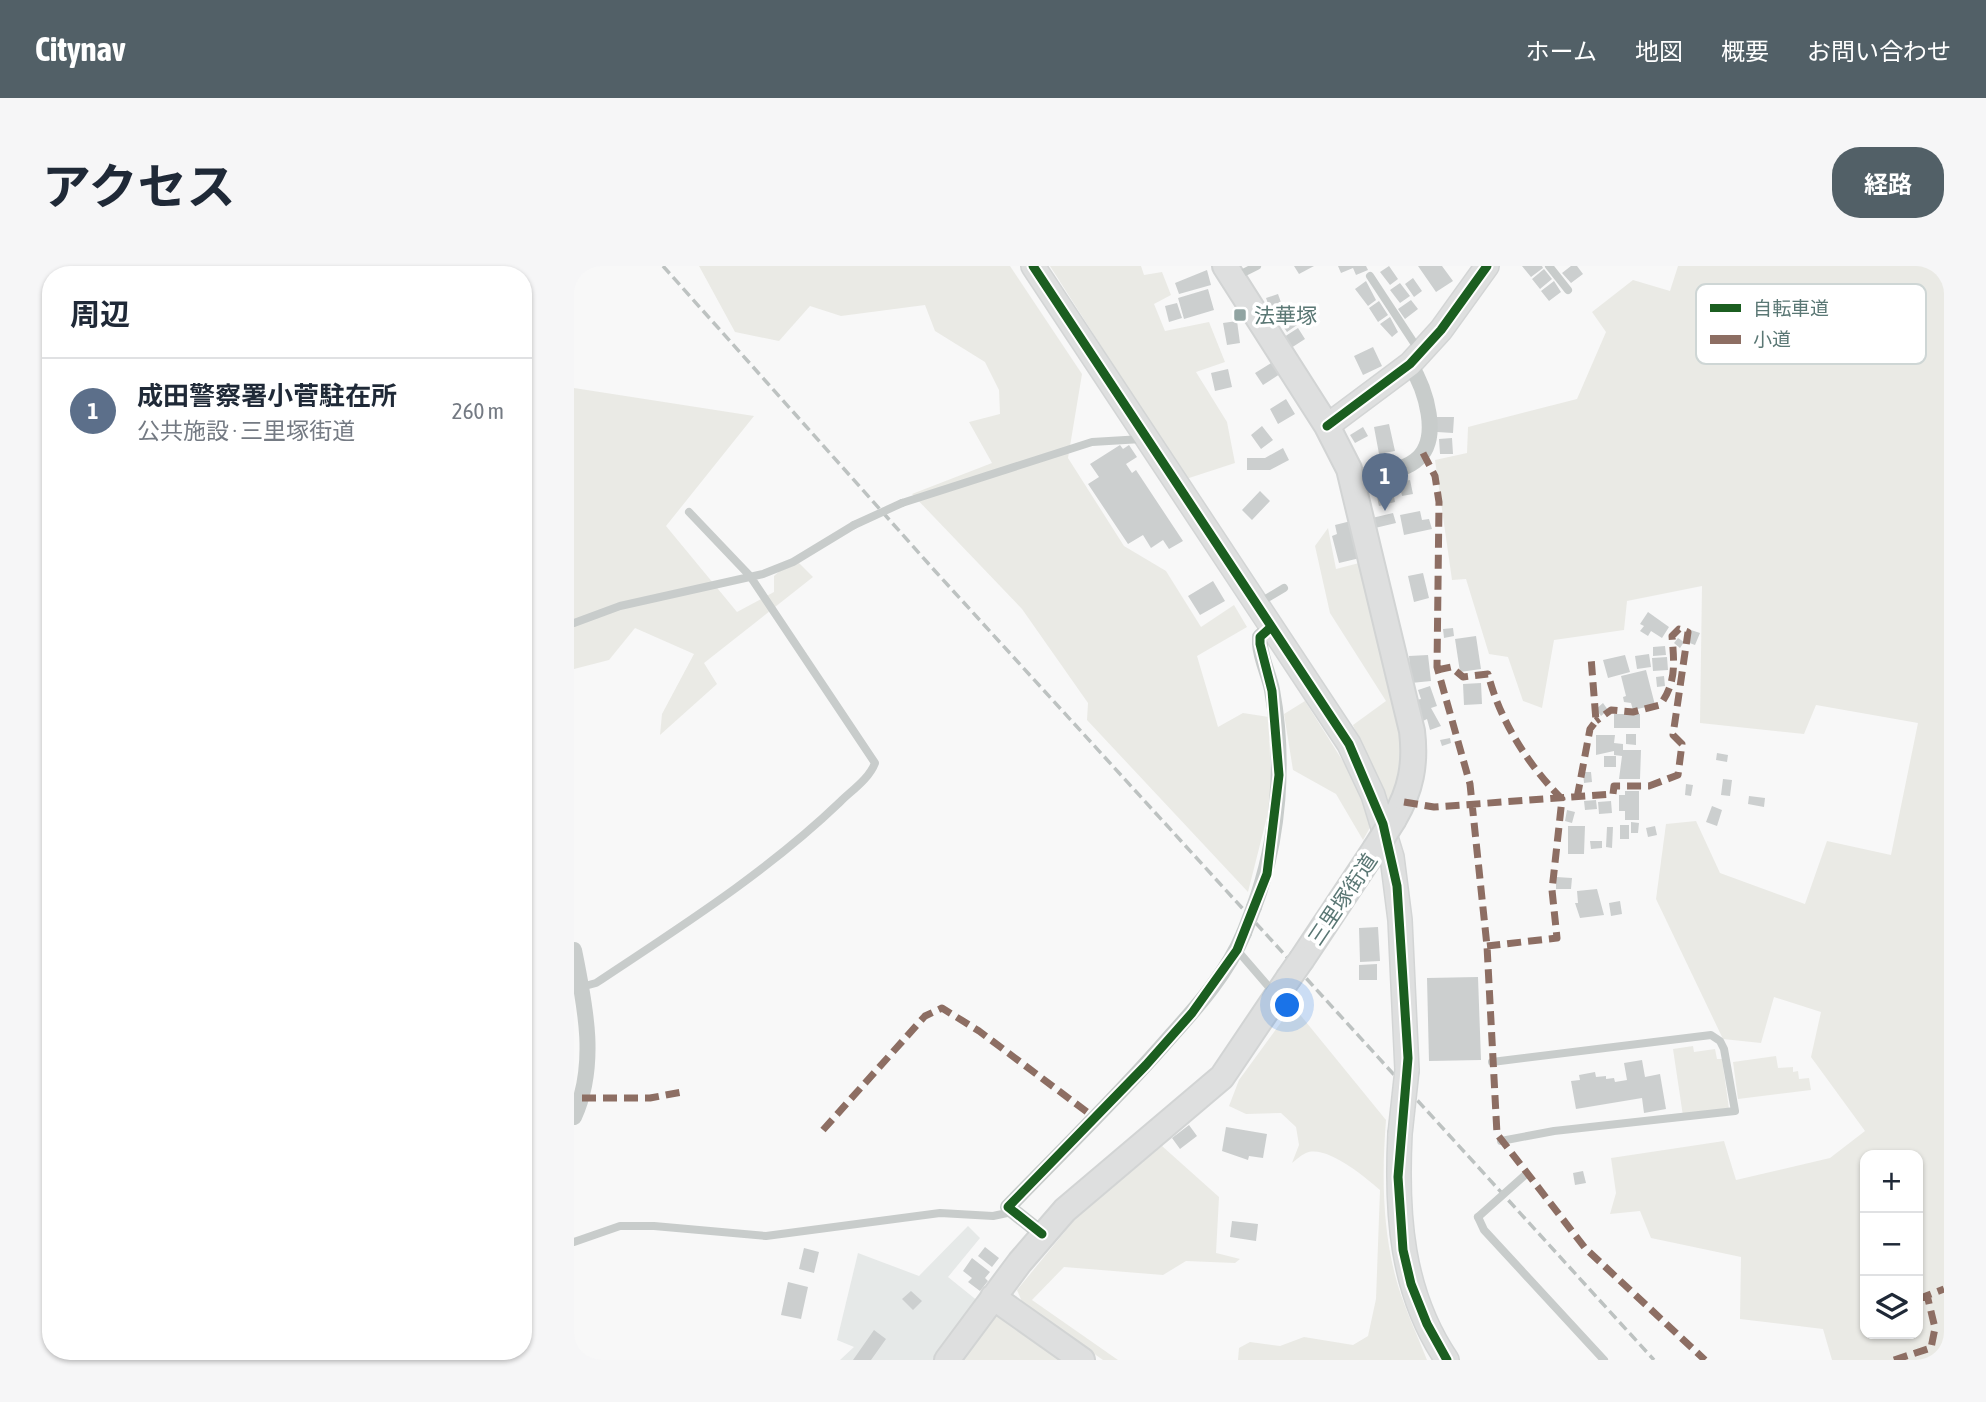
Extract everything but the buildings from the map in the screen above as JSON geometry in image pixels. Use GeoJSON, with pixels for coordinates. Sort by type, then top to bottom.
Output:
{"type":"FeatureCollection","features":[{"type":"Feature","properties":{"kind":"main road","name":"三里塚街道"},"geometry":{"type":"LineString","coordinates":[[947,1360],[1042,1234],[1065,1210],[1223,1077],[1376,849],[1411,785],[1414,757],[1412,731],[1352,480],[1327,426],[1228,272]]}},
{"type":"Feature","properties":{"kind":"main road"},"geometry":{"type":"LineString","coordinates":[[993,1297],[1082,1360]]}},
{"type":"Feature","properties":{"kind":"street"},"geometry":{"type":"LineString","coordinates":[[1033,266],[1349,744],[1383,824],[1397,886],[1407,1070],[1400,1134],[1398,1210],[1411,1284],[1427,1324],[1447,1360]]}},
{"type":"Feature","properties":{"kind":"street"},"geometry":{"type":"LineString","coordinates":[[1327,426],[1415,359],[1487,266]]}},
{"type":"Feature","properties":{"kind":"street"},"geometry":{"type":"LineString","coordinates":[[1352,480],[1408,465],[1423,453],[1429,441],[1425,391],[1415,359]]}},
{"type":"Feature","properties":{"kind":"street"},"geometry":{"type":"LineString","coordinates":[[1042,1234],[1008,1208],[1146,1065],[1192,1013],[1237,950],[1254,907],[1270,855],[1279,775],[1272,691],[1259,644],[1260,637],[1271,627]]}},
{"type":"Feature","properties":{"kind":"street"},"geometry":{"type":"LineString","coordinates":[[574,950],[582,987],[589,1061],[584,1093],[574,1117]]}},
{"type":"Feature","properties":{"kind":"lane"},"geometry":{"type":"LineString","coordinates":[[1228,272],[1257,266]]}},
{"type":"Feature","properties":{"kind":"lane"},"geometry":{"type":"LineString","coordinates":[[1549,266],[1568,290]]}},
{"type":"Feature","properties":{"kind":"lane"},"geometry":{"type":"LineString","coordinates":[[1370,276],[1415,359]]}},
{"type":"Feature","properties":{"kind":"lane"},"geometry":{"type":"LineString","coordinates":[[574,623],[620,606],[750,576],[793,562],[854,525],[902,502],[1092,442],[1145,439]]}},
{"type":"Feature","properties":{"kind":"lane"},"geometry":{"type":"LineString","coordinates":[[582,987],[596,983],[743,883],[814,827],[872,770],[872,756],[750,576],[690,512]]}},
{"type":"Feature","properties":{"kind":"lane"},"geometry":{"type":"LineString","coordinates":[[1256,605],[1283,588]]}},
{"type":"Feature","properties":{"kind":"lane"},"geometry":{"type":"LineString","coordinates":[[1237,950],[1289,978]]}},
{"type":"Feature","properties":{"kind":"lane"},"geometry":{"type":"LineString","coordinates":[[1492,1062],[1711,1035],[1720,1041],[1724,1049],[1735,1111],[1554,1131],[1501,1141]]}},
{"type":"Feature","properties":{"kind":"lane"},"geometry":{"type":"LineString","coordinates":[[1527,1174],[1478,1217],[1484,1230],[1604,1360]]}},
{"type":"Feature","properties":{"kind":"lane"},"geometry":{"type":"LineString","coordinates":[[574,1242],[620,1226],[654,1226],[766,1236],[940,1213],[993,1216],[1012,1212]]}},
{"type":"Feature","properties":{"kind":"shaded area"},"geometry":{"type":"Polygon","coordinates":[[[699,266],[1010,266],[1082,374],[1068,458],[1124,546],[1166,571],[1201,627],[1234,605],[1247,627],[1197,656],[1218,727],[1243,713],[1269,717],[1271,801],[1248,892],[1087,720],[1088,703],[1022,609],[912,494],[992,463],[969,422],[1000,414],[999,390],[985,362],[935,331],[925,305],[841,316],[810,306],[779,341],[735,332],[699,266]]]}},
{"type":"Feature","properties":{"kind":"shaded area"},"geometry":{"type":"Polygon","coordinates":[[[1050,266],[1141,266],[1144,275],[1162,272],[1171,295],[1154,304],[1165,331],[1209,322],[1225,362],[1196,372],[1227,422],[1235,463],[1186,479],[1050,266]]]}},
{"type":"Feature","properties":{"kind":"shaded area"},"geometry":{"type":"Polygon","coordinates":[[[1678,266],[1944,266],[1944,1360],[1832,1360],[1823,1329],[1740,1319],[1741,1257],[1651,1238],[1640,1211],[1610,1214],[1616,1193],[1611,1158],[1724,1141],[1736,1180],[1830,1158],[1865,1131],[1811,1057],[1821,1012],[1774,997],[1761,1043],[1723,1039],[1656,899],[1666,824],[1696,821],[1720,873],[1805,904],[1827,841],[1891,855],[1918,723],[1816,705],[1804,734],[1700,723],[1702,586],[1627,601],[1624,630],[1554,640],[1542,708],[1523,701],[1508,657],[1489,654],[1466,579],[1452,580],[1435,460],[1467,453],[1468,427],[1577,399],[1606,332],[1592,312],[1633,280],[1670,291],[1678,266]]]}},
{"type":"Feature","properties":{"kind":"shaded area"},"geometry":{"type":"Polygon","coordinates":[[[574,388],[754,416],[666,526],[737,612],[774,592],[774,576],[794,558],[813,577],[704,663],[717,684],[660,735],[662,714],[694,654],[635,628],[609,660],[574,669],[574,388]]]}},
{"type":"Feature","properties":{"kind":"shaded area"},"geometry":{"type":"Polygon","coordinates":[[[1328,528],[1336,569],[1363,562],[1401,734],[1399,779],[1388,807],[1353,725],[1386,701],[1330,613],[1315,546],[1328,528]]]}},
{"type":"Feature","properties":{"kind":"shaded area"},"geometry":{"type":"Polygon","coordinates":[[[1305,701],[1356,782],[1372,824],[1363,840],[1336,794],[1293,770],[1284,714],[1305,701]]]}},
{"type":"Feature","properties":{"kind":"shaded area"},"geometry":{"type":"Polygon","coordinates":[[[1293,1006],[1386,1120],[1384,1197],[1391,1256],[1401,1296],[1427,1360],[1238,1360],[1239,1348],[1250,1342],[1280,1346],[1304,1337],[1353,1345],[1368,1336],[1376,1299],[1380,1190],[1345,1163],[1324,1153],[1306,1153],[1292,1163],[1299,1145],[1296,1127],[1281,1113],[1246,1114],[1229,1106],[1239,1080],[1293,1006]]]}},
{"type":"Feature","properties":{"kind":"shaded area"},"geometry":{"type":"Polygon","coordinates":[[[1693,1046],[1694,1052],[1715,1049],[1717,1059],[1722,1059],[1729,1109],[1683,1116],[1673,1049],[1693,1046]]]}},
{"type":"Feature","properties":{"kind":"shaded area"},"geometry":{"type":"Polygon","coordinates":[[[1776,1056],[1778,1068],[1793,1067],[1793,1072],[1798,1071],[1799,1079],[1809,1078],[1811,1090],[1738,1099],[1733,1062],[1776,1056]]]}},
{"type":"Feature","properties":{"kind":"shaded area"},"geometry":{"type":"Polygon","coordinates":[[[1162,1146],[1219,1197],[1216,1253],[1240,1259],[1235,1263],[1186,1261],[1163,1275],[1064,1267],[1032,1300],[1118,1360],[1103,1360],[1023,1304],[1017,1290],[1076,1218],[1109,1184],[1162,1146]]]}},
{"type":"Feature","properties":{"kind":"shaded area"},"geometry":{"type":"Polygon","coordinates":[[[968,1226],[980,1238],[948,1277],[979,1302],[938,1360],[840,1360],[854,1347],[837,1340],[858,1253],[919,1276],[968,1226]]]}},
{"type":"Feature","properties":{"kind":"shaded area"},"geometry":{"type":"Polygon","coordinates":[[[1004,1314],[1065,1360],[961,1360],[990,1317],[1004,1314]]]}},
{"type":"Feature","properties":{"kind":"railway"},"geometry":{"type":"LineString","coordinates":[[663,266],[935,571],[1654,1360]]}},
{"type":"Feature","properties":{"kind":"marked path"},"geometry":{"type":"LineString","coordinates":[[1423,453],[1435,476],[1439,502],[1437,667],[1470,784],[1487,946],[1497,1134],[1585,1248],[1705,1360]]}},
{"type":"Feature","properties":{"kind":"marked path"},"geometry":{"type":"LineString","coordinates":[[1404,802],[1434,807],[1613,794],[1614,786],[1649,786],[1678,775],[1682,744],[1673,735],[1688,632],[1679,629],[1672,636],[1672,680],[1660,705],[1633,712],[1611,710],[1596,721]]}},
{"type":"Feature","properties":{"kind":"marked path"},"geometry":{"type":"LineString","coordinates":[[1577,798],[1590,729],[1596,721],[1591,657]]}},
{"type":"Feature","properties":{"kind":"marked path"},"geometry":{"type":"LineString","coordinates":[[1437,670],[1451,667],[1463,677],[1488,674],[1500,709],[1517,741],[1538,772],[1562,799],[1552,890],[1557,938],[1487,946]]}},
{"type":"Feature","properties":{"kind":"marked path"},"geometry":{"type":"LineString","coordinates":[[823,1130],[925,1016],[942,1008],[979,1031],[1095,1118]]}},
{"type":"Feature","properties":{"kind":"marked path"},"geometry":{"type":"LineString","coordinates":[[582,1098],[650,1098],[682,1092]]}},
{"type":"Feature","properties":{"kind":"marked path"},"geometry":{"type":"LineString","coordinates":[[1923,1297],[1944,1289]]}},
{"type":"Feature","properties":{"kind":"marked path"},"geometry":{"type":"LineString","coordinates":[[1894,1360],[1931,1348],[1935,1328],[1927,1295]]}},
{"type":"Feature","properties":{"kind":"cycle path"},"geometry":{"type":"LineString","coordinates":[[1033,266],[1349,744],[1383,824],[1397,886],[1408,1058],[1398,1177],[1403,1250],[1411,1284],[1427,1324],[1447,1360]]}},
{"type":"Feature","properties":{"kind":"cycle path"},"geometry":{"type":"LineString","coordinates":[[1327,426],[1410,364],[1441,330],[1487,266]]}},
{"type":"Feature","properties":{"kind":"cycle path"},"geometry":{"type":"LineString","coordinates":[[1042,1234],[1008,1207],[1146,1065],[1192,1013],[1237,950],[1267,874],[1279,775],[1272,691],[1260,637],[1271,627]]}},
{"type":"Feature","properties":{"kind":"place","name":"法華塚"},"geometry":{"type":"Point","coordinates":[1240,315]}},
{"type":"Feature","properties":{"kind":"place","name":"成田警察署小菅駐在所"},"geometry":{"type":"Point","coordinates":[1385,511]}}]}
